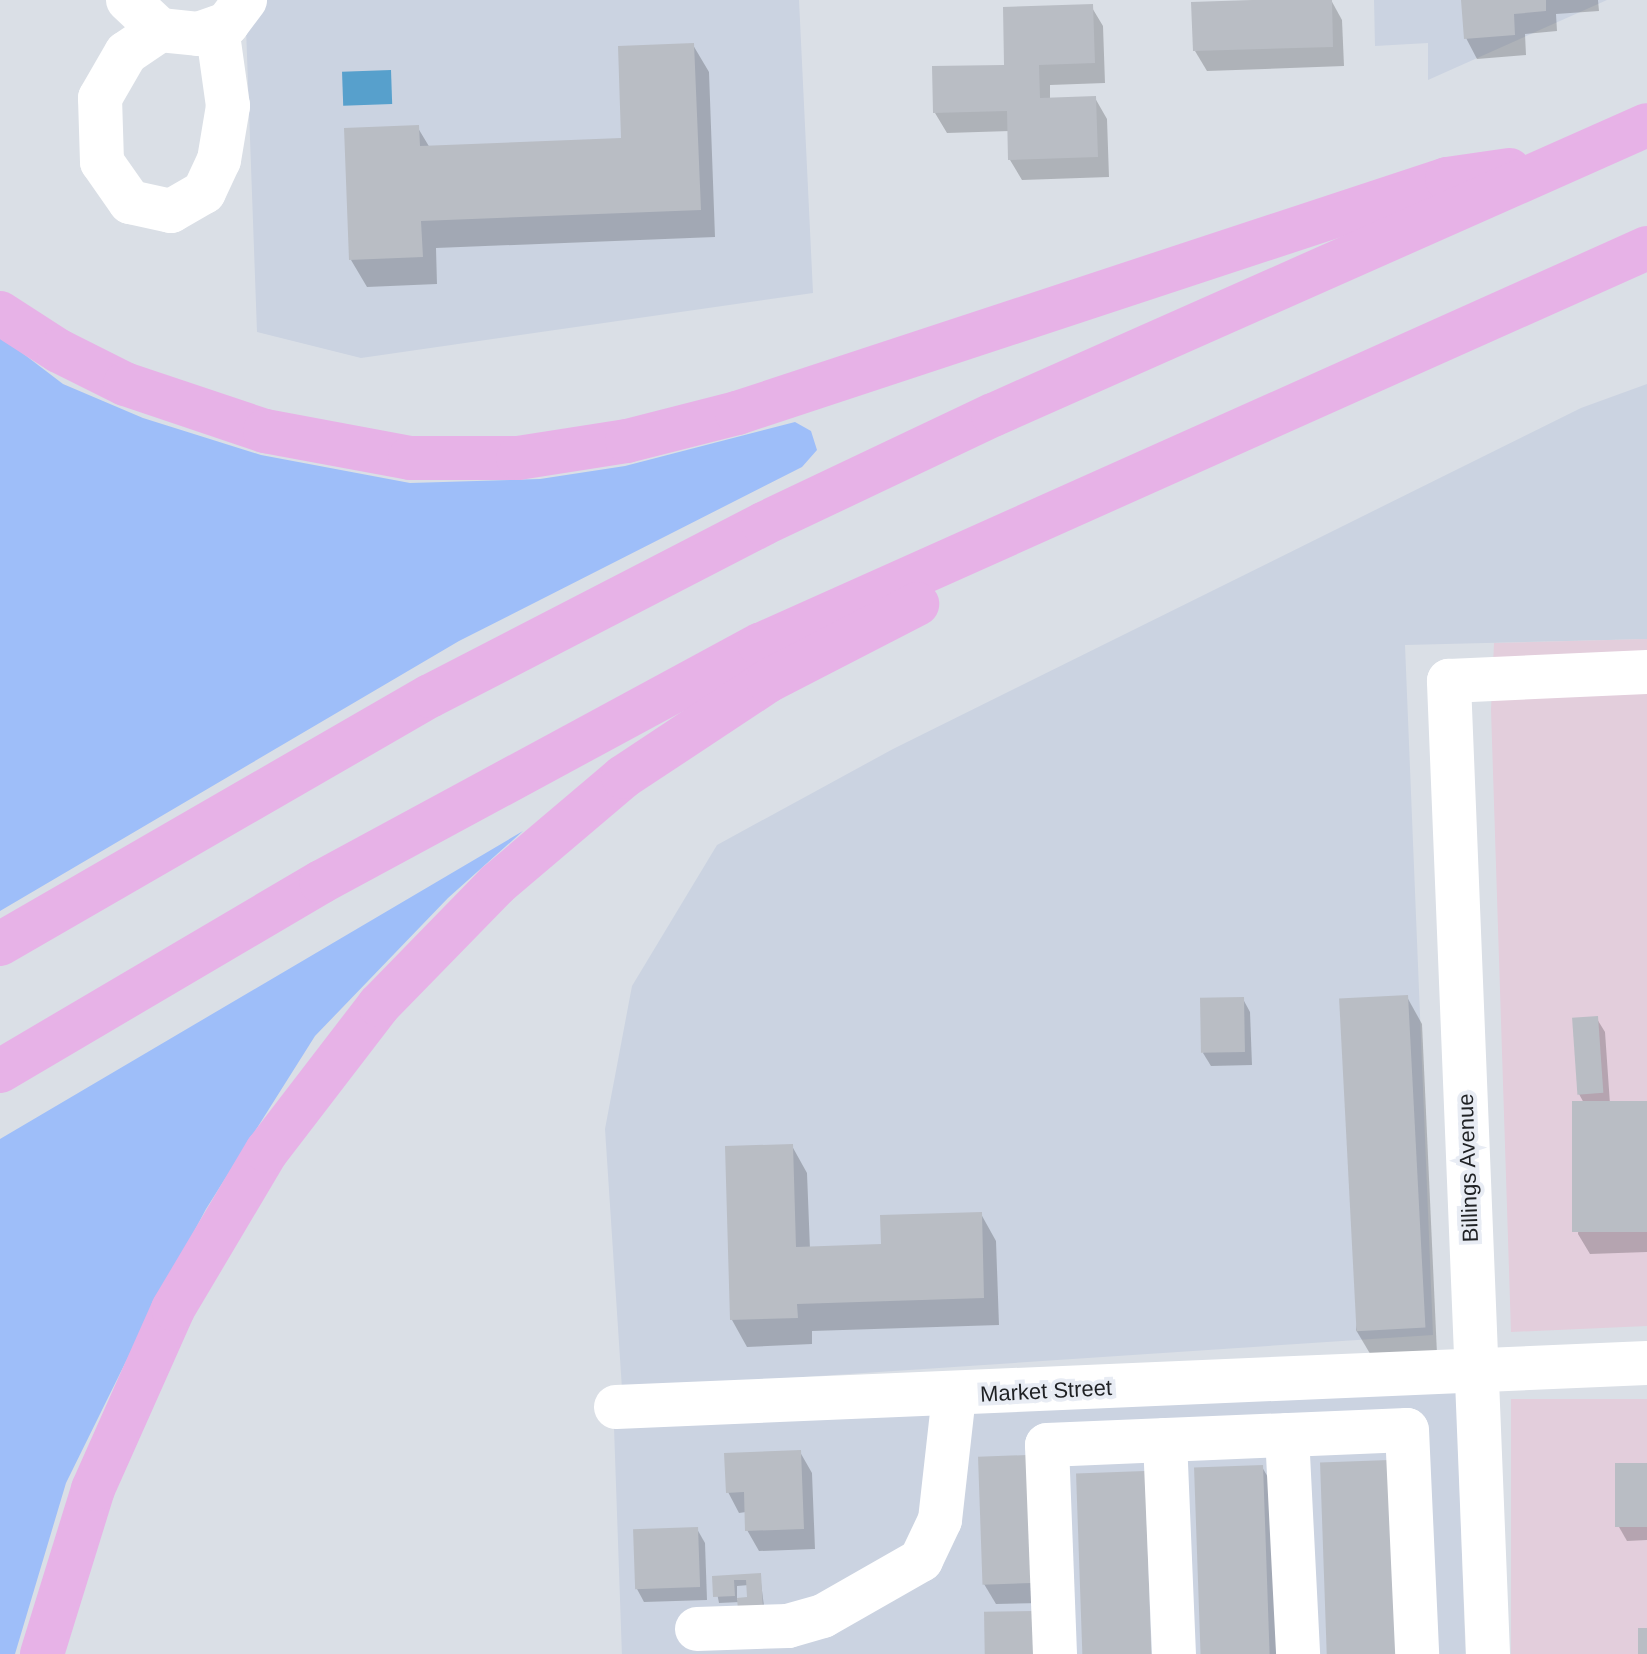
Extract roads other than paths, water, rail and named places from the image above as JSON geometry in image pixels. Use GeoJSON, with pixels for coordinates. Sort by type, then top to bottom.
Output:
{"type":"FeatureCollection","features":[{"type":"Feature","properties":{"kind":"highway"},"geometry":{"type":"LineString","coordinates":[[0,944],[375,727],[749,531],[1007,409],[1647,125]]}},
{"type":"Feature","properties":{"kind":"highway"},"geometry":{"type":"LineString","coordinates":[[0,313],[59,351],[125,384],[265,431],[410,458],[518,458],[627,441],[737,413],[1447,179],[1562,162]]}},
{"type":"Feature","properties":{"kind":"highway"},"geometry":{"type":"LineString","coordinates":[[0,1071],[321,882],[760,645],[1022,525],[1647,248]]}},
{"type":"Feature","properties":{"kind":"highway"},"geometry":{"type":"LineString","coordinates":[[42,1654],[93,1489],[173,1309],[267,1151],[379,1005],[497,884],[623,777],[768,681],[1012,554],[1022,525]]}},
{"type":"Feature","properties":{"kind":"street"},"geometry":{"type":"LineString","coordinates":[[128,0],[160,30],[198,34],[231,14]]}},
{"type":"Feature","properties":{"kind":"street"},"geometry":{"type":"LineString","coordinates":[[160,30],[126,53],[100,98],[102,162],[130,202],[171,211],[204,192],[219,160],[228,106],[231,14]]}},
{"type":"Feature","properties":{"kind":"street","name":"Billings Avenue"},"geometry":{"type":"LineString","coordinates":[[1488,1654],[1449,681],[1647,672]]}},
{"type":"Feature","properties":{"kind":"street","name":"Market Street"},"geometry":{"type":"LineString","coordinates":[[616,1407],[954,1395],[1647,1363]]}},
{"type":"Feature","properties":{"kind":"street"},"geometry":{"type":"LineString","coordinates":[[697,1629],[788,1626],[823,1616],[921,1560],[940,1520],[954,1395]]}},
{"type":"Feature","properties":{"kind":"street"},"geometry":{"type":"LineString","coordinates":[[1055,1654],[1047,1445],[1407,1430],[1417,1654]]}},
{"type":"Feature","properties":{"kind":"street"},"geometry":{"type":"LineString","coordinates":[[1287,1435],[1298,1654]]}},
{"type":"Feature","properties":{"kind":"street"},"geometry":{"type":"LineString","coordinates":[[1165,1440],[1174,1654]]}}]}
